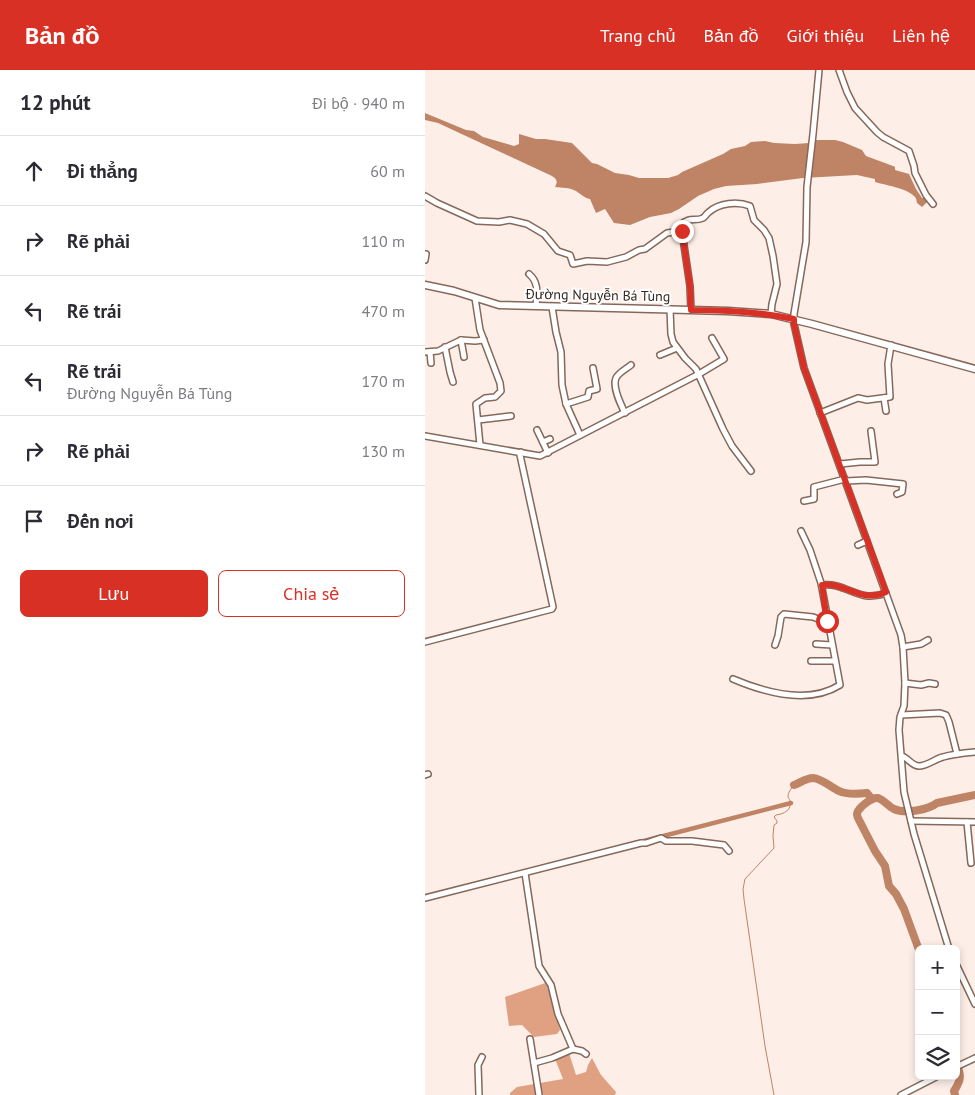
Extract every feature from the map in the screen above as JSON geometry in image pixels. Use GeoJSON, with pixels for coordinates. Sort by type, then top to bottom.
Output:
{"type":"FeatureCollection","features":[{"type":"Feature","properties":{"kind":"main road","name":"Đường Nguyễn Bá Tùng"},"geometry":{"type":"LineString","coordinates":[[425,285],[454,291],[499,305],[744,311],[771,314],[896,346],[975,369]]}},
{"type":"Feature","properties":{"kind":"street"},"geometry":{"type":"LineString","coordinates":[[819,70],[807,187],[805,242],[794,324],[804,368],[901,635],[905,683],[904,706],[899,730],[904,792],[948,945]]}},
{"type":"Feature","properties":{"kind":"street"},"geometry":{"type":"LineString","coordinates":[[839,70],[854,107],[883,137],[909,151],[915,173],[926,195],[933,204]]}},
{"type":"Feature","properties":{"kind":"street"},"geometry":{"type":"LineString","coordinates":[[425,196],[477,221],[499,222],[510,220],[527,224],[544,234],[558,251],[570,255],[573,264],[587,261],[607,262],[645,249],[667,232],[682,231]]}},
{"type":"Feature","properties":{"kind":"street"},"geometry":{"type":"LineString","coordinates":[[691,310],[690,286],[681,225],[688,220],[702,218],[725,204],[743,204],[750,206],[754,220],[765,230],[769,238],[777,284],[771,314]]}},
{"type":"Feature","properties":{"kind":"street"},"geometry":{"type":"LineString","coordinates":[[529,274],[536,283],[536,306]]}},
{"type":"Feature","properties":{"kind":"street"},"geometry":{"type":"LineString","coordinates":[[475,298],[478,325],[500,383],[501,391],[495,397],[485,398],[476,404],[481,445]]}},
{"type":"Feature","properties":{"kind":"street"},"geometry":{"type":"LineString","coordinates":[[552,306],[555,332],[561,352],[561,381],[566,404],[580,436]]}},
{"type":"Feature","properties":{"kind":"street"},"geometry":{"type":"LineString","coordinates":[[670,310],[673,342],[696,369],[732,446],[751,471]]}},
{"type":"Feature","properties":{"kind":"street"},"geometry":{"type":"LineString","coordinates":[[425,436],[540,456],[699,374],[724,359],[712,338]]}},
{"type":"Feature","properties":{"kind":"street"},"geometry":{"type":"LineString","coordinates":[[431,363],[427,352],[438,351],[461,340],[484,340]]}},
{"type":"Feature","properties":{"kind":"street"},"geometry":{"type":"LineString","coordinates":[[461,340],[464,357]]}},
{"type":"Feature","properties":{"kind":"street"},"geometry":{"type":"LineString","coordinates":[[820,413],[858,398],[867,400],[890,397],[888,364],[896,346]]}},
{"type":"Feature","properties":{"kind":"street"},"geometry":{"type":"LineString","coordinates":[[445,347],[453,382]]}},
{"type":"Feature","properties":{"kind":"street"},"geometry":{"type":"LineString","coordinates":[[660,355],[677,348]]}},
{"type":"Feature","properties":{"kind":"street"},"geometry":{"type":"LineString","coordinates":[[625,413],[615,388],[615,382],[619,374],[631,365]]}},
{"type":"Feature","properties":{"kind":"street"},"geometry":{"type":"LineString","coordinates":[[566,404],[588,397],[589,391],[597,389],[593,368]]}},
{"type":"Feature","properties":{"kind":"street"},"geometry":{"type":"LineString","coordinates":[[884,398],[886,410]]}},
{"type":"Feature","properties":{"kind":"street"},"geometry":{"type":"LineString","coordinates":[[478,420],[511,416]]}},
{"type":"Feature","properties":{"kind":"street"},"geometry":{"type":"LineString","coordinates":[[537,430],[548,453]]}},
{"type":"Feature","properties":{"kind":"street"},"geometry":{"type":"LineString","coordinates":[[839,464],[875,462],[871,431]]}},
{"type":"Feature","properties":{"kind":"street"},"geometry":{"type":"LineString","coordinates":[[543,442],[550,439]]}},
{"type":"Feature","properties":{"kind":"street"},"geometry":{"type":"LineString","coordinates":[[425,642],[552,609],[521,452]]}},
{"type":"Feature","properties":{"kind":"street"},"geometry":{"type":"LineString","coordinates":[[804,501],[814,499],[814,487],[845,480],[903,484],[903,492],[897,494]]}},
{"type":"Feature","properties":{"kind":"street"},"geometry":{"type":"LineString","coordinates":[[733,679],[759,689],[790,695],[818,694],[840,685],[822,585],[810,550],[801,531]]}},
{"type":"Feature","properties":{"kind":"street"},"geometry":{"type":"LineString","coordinates":[[858,545],[867,541]]}},
{"type":"Feature","properties":{"kind":"street"},"geometry":{"type":"LineString","coordinates":[[822,585],[837,585],[866,596],[879,596],[886,592]]}},
{"type":"Feature","properties":{"kind":"street"},"geometry":{"type":"LineString","coordinates":[[775,645],[781,617],[784,614],[813,617],[826,622],[828,619]]}},
{"type":"Feature","properties":{"kind":"street"},"geometry":{"type":"LineString","coordinates":[[903,647],[921,644],[927,640]]}},
{"type":"Feature","properties":{"kind":"street"},"geometry":{"type":"LineString","coordinates":[[816,644],[832,645]]}},
{"type":"Feature","properties":{"kind":"street"},"geometry":{"type":"LineString","coordinates":[[811,661],[835,661]]}},
{"type":"Feature","properties":{"kind":"street"},"geometry":{"type":"LineString","coordinates":[[905,683],[935,684]]}},
{"type":"Feature","properties":{"kind":"street"},"geometry":{"type":"LineString","coordinates":[[901,715],[940,713],[946,715],[957,754]]}},
{"type":"Feature","properties":{"kind":"street"},"geometry":{"type":"LineString","coordinates":[[902,756],[913,764],[921,766],[943,757],[975,752]]}},
{"type":"Feature","properties":{"kind":"street"},"geometry":{"type":"LineString","coordinates":[[911,819],[975,822]]}},
{"type":"Feature","properties":{"kind":"street"},"geometry":{"type":"LineString","coordinates":[[967,822],[971,863]]}},
{"type":"Feature","properties":{"kind":"street"},"geometry":{"type":"LineString","coordinates":[[425,898],[661,838],[666,841],[692,841],[724,845],[729,851]]}},
{"type":"Feature","properties":{"kind":"street"},"geometry":{"type":"LineString","coordinates":[[525,873],[539,966],[551,985],[558,1014],[573,1049]]}},
{"type":"Feature","properties":{"kind":"street"},"geometry":{"type":"LineString","coordinates":[[960,972],[975,1004]]}},
{"type":"Feature","properties":{"kind":"street"},"geometry":{"type":"LineString","coordinates":[[530,1039],[539,1095]]}},
{"type":"Feature","properties":{"kind":"street"},"geometry":{"type":"LineString","coordinates":[[534,1062],[552,1058],[573,1049],[586,1054]]}},
{"type":"Feature","properties":{"kind":"street"},"geometry":{"type":"LineString","coordinates":[[479,1095],[478,1065],[482,1057]]}},
{"type":"Feature","properties":{"kind":"street"},"geometry":{"type":"LineString","coordinates":[[960,1065],[975,1058]]}},
{"type":"Feature","properties":{"kind":"street"},"geometry":{"type":"LineString","coordinates":[[901,1095],[930,1080]]}},
{"type":"Feature","properties":{"kind":"shaded area"},"geometry":{"type":"Polygon","coordinates":[[[425,113],[466,130],[474,131],[483,137],[514,146],[519,144],[519,134],[536,139],[572,143],[592,163],[615,173],[639,178],[668,178],[678,175],[731,149],[745,146],[751,142],[765,141],[795,144],[809,143],[814,140],[835,140],[862,150],[866,156],[893,166],[895,170],[909,174],[922,198],[928,201],[922,207],[917,203],[914,196],[906,191],[875,182],[875,179],[857,175],[803,178],[726,186],[698,196],[671,213],[650,217],[630,225],[614,223],[605,209],[596,213],[590,199],[568,188],[555,187],[557,181],[552,176],[438,123],[425,120],[425,113]]]}},
{"type":"Feature","properties":{"kind":"shaded area"},"geometry":{"type":"Polygon","coordinates":[[[548,982],[560,1030],[557,1034],[534,1037],[522,1025],[509,1026],[505,997],[548,982]]]}},
{"type":"Feature","properties":{"kind":"shaded area"},"geometry":{"type":"Polygon","coordinates":[[[569,1053],[576,1075],[586,1072],[592,1058],[601,1075],[616,1092],[615,1095],[510,1095],[517,1087],[563,1079],[555,1059],[569,1053]]]}},
{"type":"Feature","properties":{"kind":"waterway"},"geometry":{"type":"LineString","coordinates":[[794,785],[813,778],[842,792],[853,794],[867,793],[872,799]]}},
{"type":"Feature","properties":{"kind":"waterway"},"geometry":{"type":"LineString","coordinates":[[774,1095],[765,1046],[743,889],[745,879],[774,848],[774,825],[777,823],[774,817],[789,809],[790,801],[788,795],[794,785]]}},
{"type":"Feature","properties":{"kind":"waterway"},"geometry":{"type":"LineString","coordinates":[[917,945],[904,909],[889,886],[885,866],[875,851],[857,813],[864,804],[876,798],[894,809],[910,811],[975,795]]}},
{"type":"Feature","properties":{"kind":"waterway"},"geometry":{"type":"LineString","coordinates":[[640,842],[791,803]]}},
{"type":"Feature","properties":{"kind":"waterway"},"geometry":{"type":"LineString","coordinates":[[955,1095],[954,1091],[959,1080]]}},
{"type":"Feature","properties":{"kind":"route"},"geometry":{"type":"LineString","coordinates":[[682,231],[690,286],[691,310],[744,311],[794,319],[804,368],[886,592],[879,596],[866,596],[837,585],[822,585],[827,621]]}}]}
